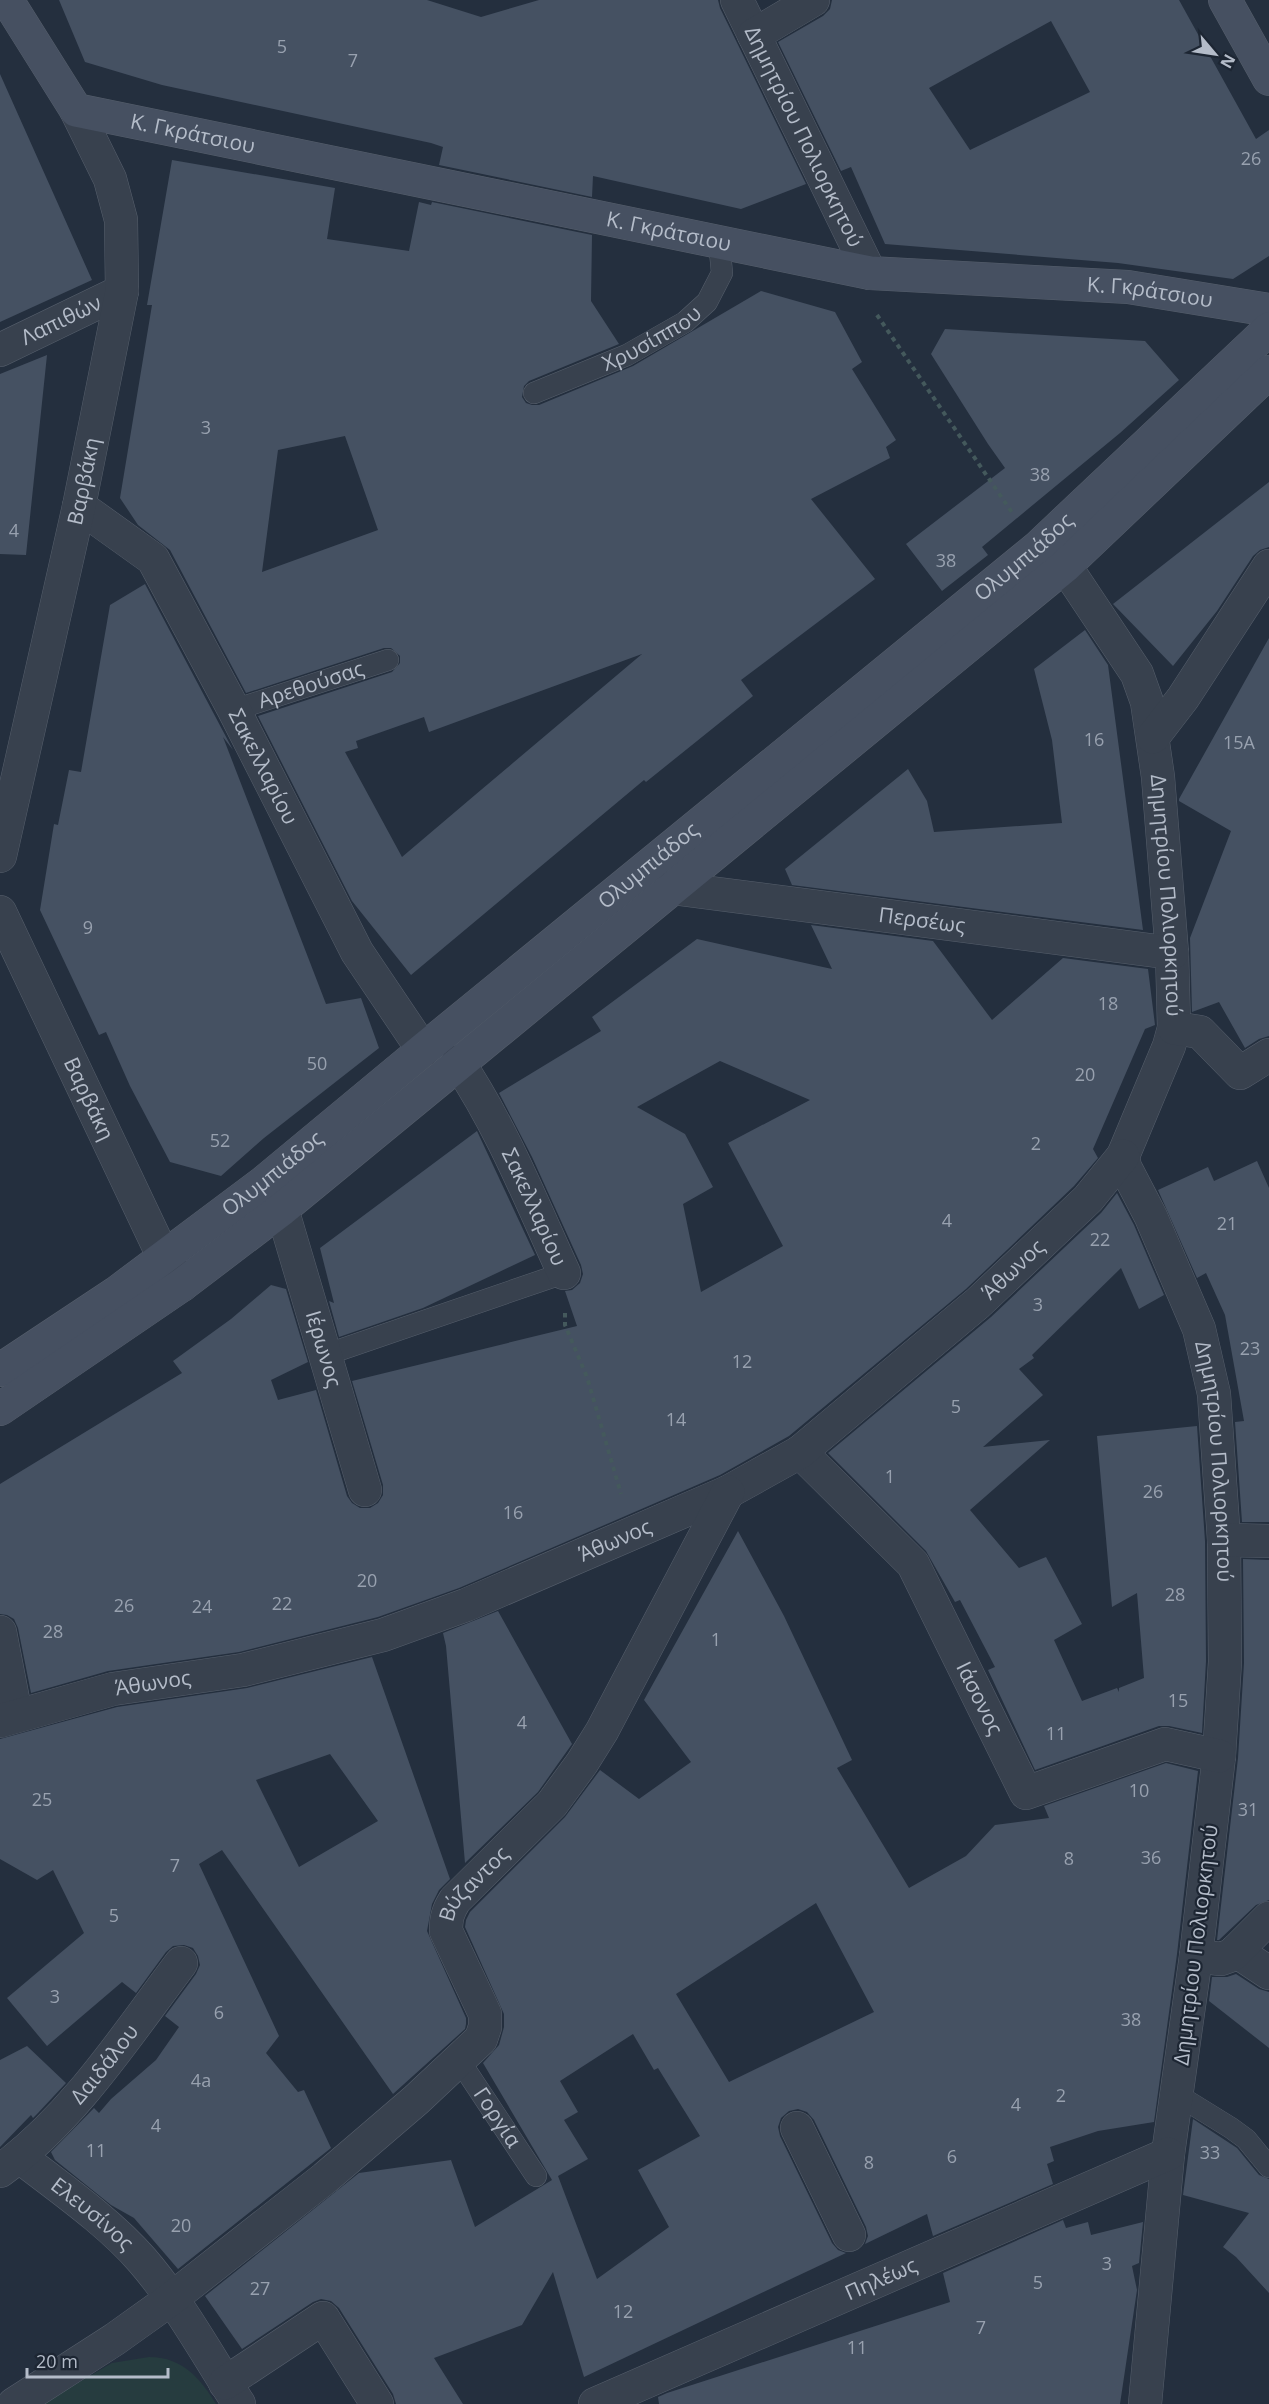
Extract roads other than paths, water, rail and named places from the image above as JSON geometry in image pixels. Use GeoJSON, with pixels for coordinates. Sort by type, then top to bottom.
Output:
{"type":"FeatureCollection","features":[{"type":"Feature","properties":{"kind":"main road"},"geometry":{"type":"LineString","coordinates":[[7,0],[76,110]]}},
{"type":"Feature","properties":{"kind":"main road"},"geometry":{"type":"LineString","coordinates":[[1225,0],[1269,78]]}},
{"type":"Feature","properties":{"kind":"main road","name":"Κ. Γκράτσιου"},"geometry":{"type":"LineString","coordinates":[[76,110],[870,273],[1128,287],[1269,310]]}},
{"type":"Feature","properties":{"kind":"main road","name":"Ολυμπιάδος"},"geometry":{"type":"LineString","coordinates":[[0,1370],[116,1293],[264,1182],[1037,548],[1269,329]]}},
{"type":"Feature","properties":{"kind":"main road","name":"Ολυμπιάδος"},"geometry":{"type":"LineString","coordinates":[[0,1409],[182,1285],[282,1209],[458,1062],[1065,566],[1269,372]]}},
{"type":"Feature","properties":{"kind":"street","name":"Δημητρίου Πολιορκητού"},"geometry":{"type":"LineString","coordinates":[[736,0],[870,273]]}},
{"type":"Feature","properties":{"kind":"street"},"geometry":{"type":"LineString","coordinates":[[754,35],[813,0]]}},
{"type":"Feature","properties":{"kind":"street","name":"Βαρβάκη"},"geometry":{"type":"LineString","coordinates":[[0,856],[78,506],[122,291],[118,210],[110,179],[76,110]]}},
{"type":"Feature","properties":{"kind":"street","name":"Λαπιθών"},"geometry":{"type":"LineString","coordinates":[[0,350],[122,291]]}},
{"type":"Feature","properties":{"kind":"street","name":"Σακελλαρίου"},"geometry":{"type":"LineString","coordinates":[[78,506],[153,559],[234,710],[357,952],[423,1050]]}},
{"type":"Feature","properties":{"kind":"street","name":"Δημητρίου Πολιορκητού"},"geometry":{"type":"LineString","coordinates":[[1065,566],[1137,674],[1145,695],[1153,737],[1172,952],[1174,1028],[1169,1046],[1123,1156],[1125,1167],[1151,1217],[1199,1329],[1214,1394],[1224,1539],[1225,1662],[1219,1756],[1196,1956],[1168,2154],[1145,2404]]}},
{"type":"Feature","properties":{"kind":"street"},"geometry":{"type":"LineString","coordinates":[[1153,737],[1183,698],[1269,566]]}},
{"type":"Feature","properties":{"kind":"street","name":"Περσέως"},"geometry":{"type":"LineString","coordinates":[[672,888],[1172,952]]}},
{"type":"Feature","properties":{"kind":"street","name":"Βαρβάκη"},"geometry":{"type":"LineString","coordinates":[[0,912],[164,1258],[182,1285]]}},
{"type":"Feature","properties":{"kind":"street"},"geometry":{"type":"LineString","coordinates":[[1174,1028],[1200,1032],[1240,1073],[1269,1055]]}},
{"type":"Feature","properties":{"kind":"street","name":"Σακελλαρίου"},"geometry":{"type":"LineString","coordinates":[[458,1062],[502,1136],[564,1273]]}},
{"type":"Feature","properties":{"kind":"street","name":"Άθωνος"},"geometry":{"type":"LineString","coordinates":[[8,1718],[112,1689],[243,1670],[383,1635],[466,1605],[728,1492],[800,1452],[1020,1265],[1088,1199],[1123,1156]]}},
{"type":"Feature","properties":{"kind":"street","name":"Ιέρωνος"},"geometry":{"type":"LineString","coordinates":[[282,1209],[365,1490]]}},
{"type":"Feature","properties":{"kind":"street","name":"Ιάσονος"},"geometry":{"type":"LineString","coordinates":[[800,1452],[913,1564],[1026,1793],[1165,1744],[1219,1756]]}},
{"type":"Feature","properties":{"kind":"street","name":"Βύζαντος"},"geometry":{"type":"LineString","coordinates":[[14,2404],[115,2339],[171,2299],[326,2178],[481,2038],[485,2027],[485,2014],[446,1931],[449,1910],[455,1900],[497,1857],[537,1820],[582,1763],[602,1731],[728,1492]]}},
{"type":"Feature","properties":{"kind":"street"},"geometry":{"type":"LineString","coordinates":[[1224,1539],[1269,1540]]}},
{"type":"Feature","properties":{"kind":"street"},"geometry":{"type":"LineString","coordinates":[[0,1632],[8,1718]]}},
{"type":"Feature","properties":{"kind":"street"},"geometry":{"type":"LineString","coordinates":[[1196,1956],[1221,1959],[1236,1951],[1269,1919]]}},
{"type":"Feature","properties":{"kind":"street"},"geometry":{"type":"LineString","coordinates":[[1236,1951],[1269,1973]]}},
{"type":"Feature","properties":{"kind":"street","name":"Δαιδάλου"},"geometry":{"type":"LineString","coordinates":[[10,2164],[67,2111],[181,1963]]}},
{"type":"Feature","properties":{"kind":"street"},"geometry":{"type":"LineString","coordinates":[[797,2128],[849,2235]]}},
{"type":"Feature","properties":{"kind":"street","name":"Πηλέως"},"geometry":{"type":"LineString","coordinates":[[595,2404],[1168,2154]]}},
{"type":"Feature","properties":{"kind":"street","name":"Ελευσίνος"},"geometry":{"type":"LineString","coordinates":[[10,2164],[83,2207],[140,2258],[171,2299],[232,2393]]}},
{"type":"Feature","properties":{"kind":"street"},"geometry":{"type":"LineString","coordinates":[[232,2393],[323,2318],[377,2404]]}},
{"type":"Feature","properties":{"kind":"lane","name":"Χρυσίππου"},"geometry":{"type":"LineString","coordinates":[[534,393],[627,355],[685,322],[707,302],[722,273],[719,241]]}},
{"type":"Feature","properties":{"kind":"lane","name":"Αρεθούσας"},"geometry":{"type":"LineString","coordinates":[[234,710],[388,660]]}},
{"type":"Feature","properties":{"kind":"lane"},"geometry":{"type":"LineString","coordinates":[[325,1355],[564,1273]]}},
{"type":"Feature","properties":{"kind":"lane","name":"Γοργία"},"geometry":{"type":"LineString","coordinates":[[459,2060],[536,2176]]}},
{"type":"Feature","properties":{"kind":"lane"},"geometry":{"type":"LineString","coordinates":[[1176,2094],[1212,2114],[1246,2139],[1269,2167]]}}]}
